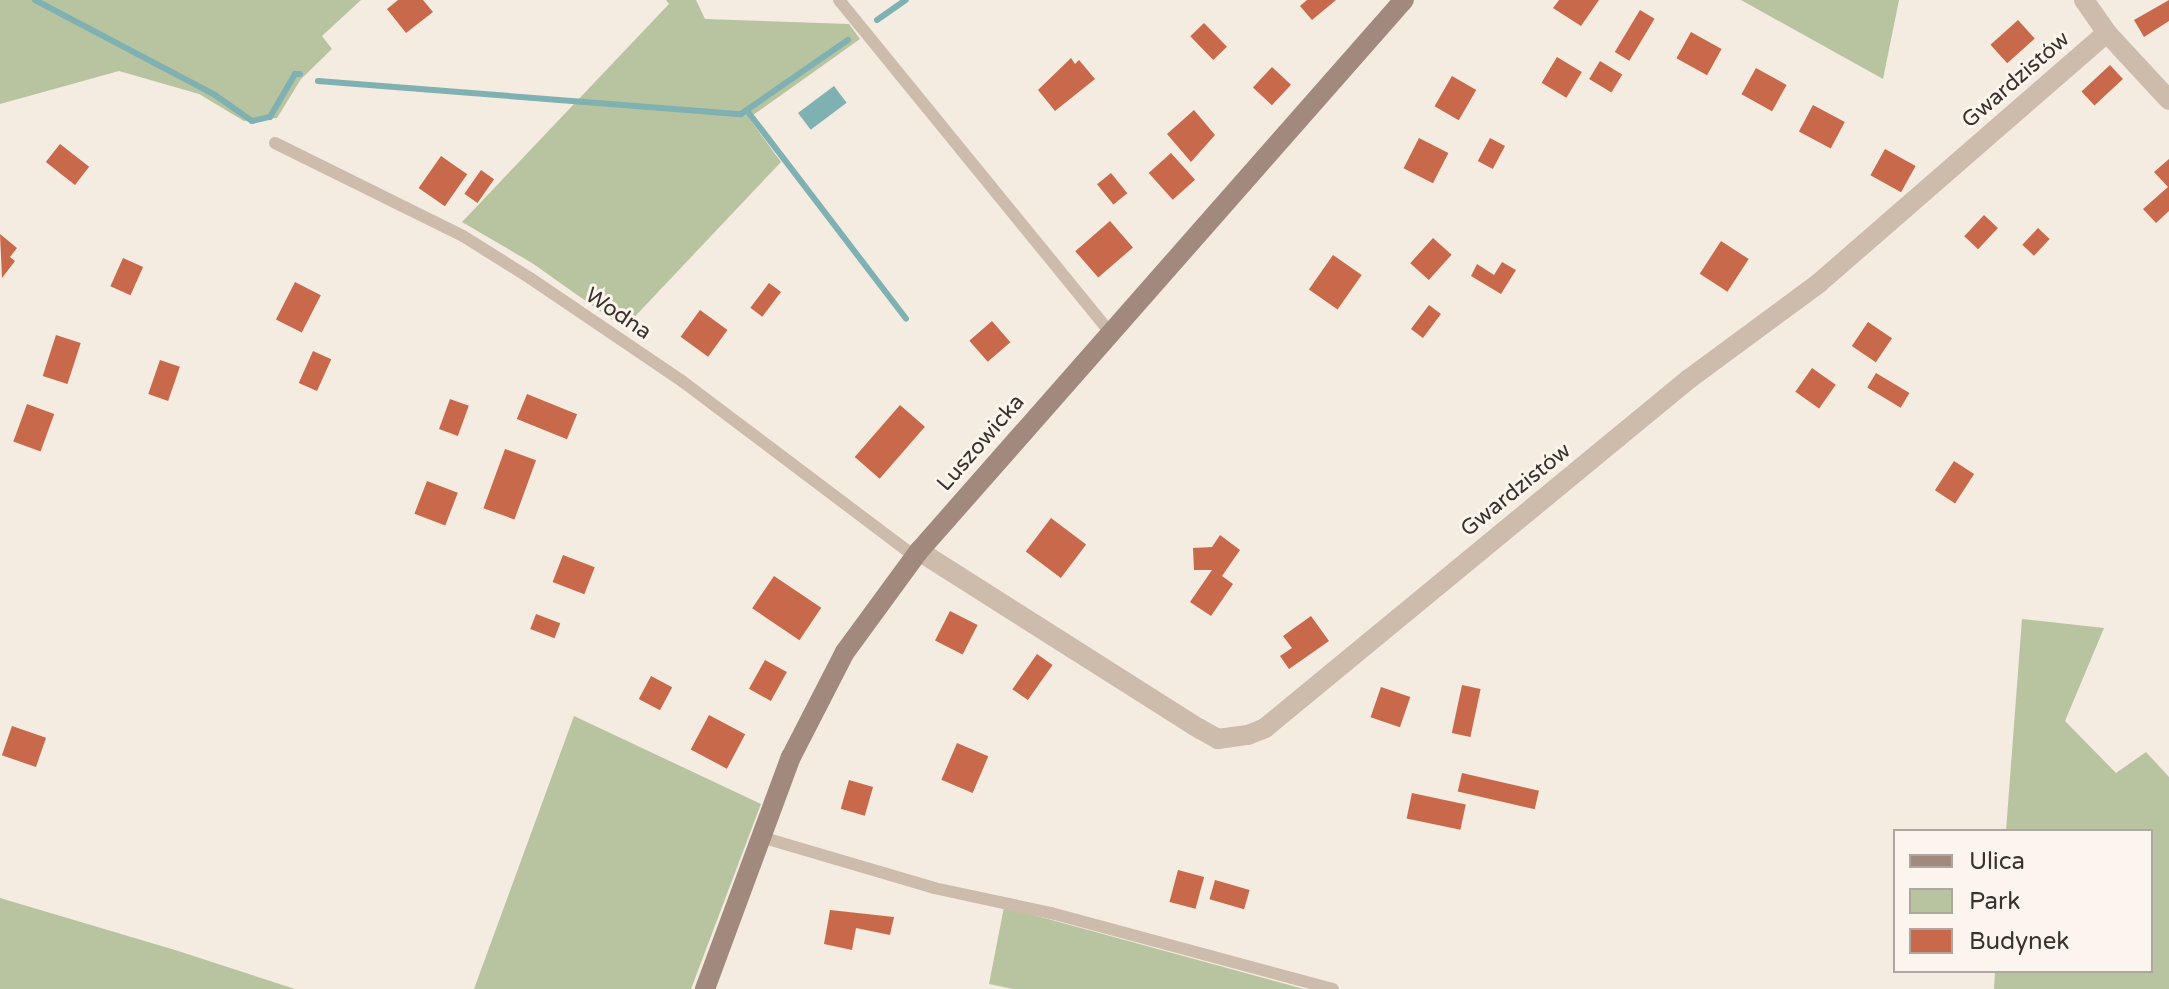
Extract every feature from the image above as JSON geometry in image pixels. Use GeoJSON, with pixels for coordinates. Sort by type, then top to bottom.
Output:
{"type":"FeatureCollection","features":[{"type":"Feature","properties":{"kind":"street","name":"Luszowicka"},"geometry":{"type":"LineString","coordinates":[[705,989],[791,757],[845,652],[917,553],[1404,0]]}},
{"type":"Feature","properties":{"kind":"street"},"geometry":{"type":"LineString","coordinates":[[2084,0],[2107,33],[2169,100]]}},
{"type":"Feature","properties":{"kind":"street","name":"Gwardzistów"},"geometry":{"type":"LineString","coordinates":[[917,553],[1218,739],[1265,728],[1689,379],[1819,283],[2107,33]]}},
{"type":"Feature","properties":{"kind":"lane"},"geometry":{"type":"LineString","coordinates":[[839,0],[1110,332]]}},
{"type":"Feature","properties":{"kind":"lane","name":"Wodna"},"geometry":{"type":"LineString","coordinates":[[275,143],[463,236],[530,278],[682,381],[917,553]]}},
{"type":"Feature","properties":{"kind":"lane"},"geometry":{"type":"LineString","coordinates":[[761,837],[934,888],[1051,913],[1333,989]]}},
{"type":"Feature","properties":{"kind":"green space"},"geometry":{"type":"Polygon","coordinates":[[[0,0],[361,0],[322,36],[332,49],[301,79],[277,118],[244,121],[199,94],[119,71],[0,104],[0,0]]]}},
{"type":"Feature","properties":{"kind":"green space"},"geometry":{"type":"Polygon","coordinates":[[[666,0],[696,0],[705,19],[849,24],[860,39],[749,118],[781,162],[624,328],[532,263],[462,222],[669,4],[666,0]]]}},
{"type":"Feature","properties":{"kind":"green space"},"geometry":{"type":"Polygon","coordinates":[[[1741,0],[1899,0],[1883,79],[1741,0]]]}},
{"type":"Feature","properties":{"kind":"green space"},"geometry":{"type":"Polygon","coordinates":[[[2022,619],[2104,628],[2065,721],[2116,773],[2146,752],[2169,777],[2169,989],[1994,989],[1995,973],[2153,973],[2153,829],[2006,829],[2022,619]]]}},
{"type":"Feature","properties":{"kind":"green space"},"geometry":{"type":"Polygon","coordinates":[[[574,716],[761,804],[691,989],[474,989],[574,716]]]}},
{"type":"Feature","properties":{"kind":"green space"},"geometry":{"type":"Polygon","coordinates":[[[0,898],[175,950],[295,989],[0,989],[0,898]]]}},
{"type":"Feature","properties":{"kind":"green space"},"geometry":{"type":"Polygon","coordinates":[[[1004,907],[1304,989],[1013,989],[989,984],[1004,907]]]}},
{"type":"Feature","properties":{"kind":"water"},"geometry":{"type":"Polygon","coordinates":[[[834,86],[847,103],[811,130],[798,113],[834,86]]]}},
{"type":"Feature","properties":{"kind":"building"},"geometry":{"type":"Polygon","coordinates":[[[398,0],[423,0],[433,12],[406,33],[387,9],[398,0]]]}},
{"type":"Feature","properties":{"kind":"building"},"geometry":{"type":"Polygon","coordinates":[[[1307,0],[1336,0],[1312,20],[1300,6],[1307,0]]]}},
{"type":"Feature","properties":{"kind":"building"},"geometry":{"type":"Polygon","coordinates":[[[1559,0],[1599,0],[1581,26],[1553,8],[1559,0]]]}},
{"type":"Feature","properties":{"kind":"building"},"geometry":{"type":"Polygon","coordinates":[[[2169,0],[2169,21],[2144,37],[2134,20],[2169,0]]]}},
{"type":"Feature","properties":{"kind":"building"},"geometry":{"type":"Polygon","coordinates":[[[1640,10],[1655,19],[1629,61],[1615,52],[1640,10]]]}},
{"type":"Feature","properties":{"kind":"building"},"geometry":{"type":"Polygon","coordinates":[[[2018,20],[2035,39],[2007,63],[1991,45],[2018,20]]]}},
{"type":"Feature","properties":{"kind":"building"},"geometry":{"type":"Polygon","coordinates":[[[1204,23],[1227,47],[1213,60],[1190,36],[1204,23]]]}},
{"type":"Feature","properties":{"kind":"building"},"geometry":{"type":"Polygon","coordinates":[[[1691,32],[1722,49],[1707,75],[1676,58],[1691,32]]]}},
{"type":"Feature","properties":{"kind":"building"},"geometry":{"type":"Polygon","coordinates":[[[1557,57],[1582,72],[1566,98],[1542,83],[1557,57]]]}},
{"type":"Feature","properties":{"kind":"building"},"geometry":{"type":"Polygon","coordinates":[[[1071,58],[1075,64],[1079,60],[1095,79],[1055,111],[1038,90],[1071,58]]]}},
{"type":"Feature","properties":{"kind":"building"},"geometry":{"type":"Polygon","coordinates":[[[1600,61],[1622,74],[1611,92],[1589,79],[1600,61]]]}},
{"type":"Feature","properties":{"kind":"building"},"geometry":{"type":"Polygon","coordinates":[[[2110,65],[2123,79],[2094,105],[2081,92],[2110,65]]]}},
{"type":"Feature","properties":{"kind":"building"},"geometry":{"type":"Polygon","coordinates":[[[1272,67],[1291,85],[1272,105],[1253,87],[1272,67]]]}},
{"type":"Feature","properties":{"kind":"building"},"geometry":{"type":"Polygon","coordinates":[[[1756,68],[1787,85],[1772,111],[1741,94],[1756,68]]]}},
{"type":"Feature","properties":{"kind":"building"},"geometry":{"type":"Polygon","coordinates":[[[1452,76],[1476,90],[1459,120],[1434,106],[1452,76]]]}},
{"type":"Feature","properties":{"kind":"building"},"geometry":{"type":"Polygon","coordinates":[[[1813,105],[1845,122],[1831,148],[1799,131],[1813,105]]]}},
{"type":"Feature","properties":{"kind":"building"},"geometry":{"type":"Polygon","coordinates":[[[1194,110],[1215,135],[1191,162],[1167,134],[1194,110]]]}},
{"type":"Feature","properties":{"kind":"building"},"geometry":{"type":"Polygon","coordinates":[[[1419,138],[1448,153],[1433,183],[1404,168],[1419,138]]]}},
{"type":"Feature","properties":{"kind":"building"},"geometry":{"type":"Polygon","coordinates":[[[1490,138],[1505,146],[1493,169],[1478,161],[1490,138]]]}},
{"type":"Feature","properties":{"kind":"building"},"geometry":{"type":"Polygon","coordinates":[[[60,144],[89,167],[75,185],[46,162],[60,144]]]}},
{"type":"Feature","properties":{"kind":"building"},"geometry":{"type":"Polygon","coordinates":[[[1885,149],[1916,166],[1901,192],[1870,175],[1885,149]]]}},
{"type":"Feature","properties":{"kind":"building"},"geometry":{"type":"Polygon","coordinates":[[[1171,153],[1195,180],[1173,200],[1149,173],[1171,153]]]}},
{"type":"Feature","properties":{"kind":"building"},"geometry":{"type":"Polygon","coordinates":[[[441,156],[467,174],[445,206],[419,188],[441,156]]]}},
{"type":"Feature","properties":{"kind":"building"},"geometry":{"type":"Polygon","coordinates":[[[2169,159],[2169,211],[2156,223],[2143,209],[2168,187],[2154,172],[2169,159]]]}},
{"type":"Feature","properties":{"kind":"building"},"geometry":{"type":"Polygon","coordinates":[[[481,170],[494,179],[477,203],[464,194],[481,170]]]}},
{"type":"Feature","properties":{"kind":"building"},"geometry":{"type":"Polygon","coordinates":[[[1111,173],[1127,193],[1113,205],[1097,184],[1111,173]]]}},
{"type":"Feature","properties":{"kind":"building"},"geometry":{"type":"Polygon","coordinates":[[[1984,215],[1998,228],[1978,249],[1964,236],[1984,215]]]}},
{"type":"Feature","properties":{"kind":"building"},"geometry":{"type":"Polygon","coordinates":[[[1110,221],[1133,247],[1098,278],[1075,251],[1110,221]]]}},
{"type":"Feature","properties":{"kind":"building"},"geometry":{"type":"Polygon","coordinates":[[[2038,228],[2050,239],[2034,256],[2022,245],[2038,228]]]}},
{"type":"Feature","properties":{"kind":"building"},"geometry":{"type":"Polygon","coordinates":[[[0,234],[17,248],[10,257],[15,261],[2,278],[0,234]]]}},
{"type":"Feature","properties":{"kind":"building"},"geometry":{"type":"Polygon","coordinates":[[[1433,238],[1452,255],[1429,280],[1410,263],[1433,238]]]}},
{"type":"Feature","properties":{"kind":"building"},"geometry":{"type":"Polygon","coordinates":[[[1721,241],[1749,259],[1727,292],[1700,274],[1721,241]]]}},
{"type":"Feature","properties":{"kind":"building"},"geometry":{"type":"Polygon","coordinates":[[[1333,255],[1362,275],[1338,309],[1309,289],[1333,255]]]}},
{"type":"Feature","properties":{"kind":"building"},"geometry":{"type":"Polygon","coordinates":[[[123,258],[143,267],[130,295],[110,286],[123,258]]]}},
{"type":"Feature","properties":{"kind":"building"},"geometry":{"type":"Polygon","coordinates":[[[1502,262],[1516,270],[1501,294],[1471,276],[1477,264],[1494,275],[1502,262]]]}},
{"type":"Feature","properties":{"kind":"building"},"geometry":{"type":"Polygon","coordinates":[[[295,282],[321,295],[302,333],[276,319],[295,282]]]}},
{"type":"Feature","properties":{"kind":"building"},"geometry":{"type":"Polygon","coordinates":[[[769,283],[781,292],[762,317],[750,308],[769,283]]]}},
{"type":"Feature","properties":{"kind":"building"},"geometry":{"type":"Polygon","coordinates":[[[1429,305],[1441,314],[1423,338],[1411,329],[1429,305]]]}},
{"type":"Feature","properties":{"kind":"building"},"geometry":{"type":"Polygon","coordinates":[[[700,310],[728,330],[708,357],[681,337],[700,310]]]}},
{"type":"Feature","properties":{"kind":"building"},"geometry":{"type":"Polygon","coordinates":[[[992,321],[1010,342],[988,362],[969,341],[992,321]]]}},
{"type":"Feature","properties":{"kind":"building"},"geometry":{"type":"Polygon","coordinates":[[[1868,322],[1892,338],[1876,362],[1852,346],[1868,322]]]}},
{"type":"Feature","properties":{"kind":"building"},"geometry":{"type":"Polygon","coordinates":[[[56,335],[81,343],[67,384],[43,376],[56,335]]]}},
{"type":"Feature","properties":{"kind":"building"},"geometry":{"type":"Polygon","coordinates":[[[313,351],[331,359],[317,391],[299,383],[313,351]]]}},
{"type":"Feature","properties":{"kind":"building"},"geometry":{"type":"Polygon","coordinates":[[[160,360],[180,367],[168,401],[148,394],[160,360]]]}},
{"type":"Feature","properties":{"kind":"building"},"geometry":{"type":"Polygon","coordinates":[[[1812,368],[1836,385],[1819,408],[1795,392],[1812,368]]]}},
{"type":"Feature","properties":{"kind":"building"},"geometry":{"type":"Polygon","coordinates":[[[1876,373],[1909,393],[1901,408],[1867,388],[1876,373]]]}},
{"type":"Feature","properties":{"kind":"building"},"geometry":{"type":"Polygon","coordinates":[[[527,394],[577,414],[567,439],[517,419],[527,394]]]}},
{"type":"Feature","properties":{"kind":"building"},"geometry":{"type":"Polygon","coordinates":[[[450,399],[469,406],[458,436],[439,429],[450,399]]]}},
{"type":"Feature","properties":{"kind":"building"},"geometry":{"type":"Polygon","coordinates":[[[27,404],[54,414],[41,452],[13,442],[27,404]]]}},
{"type":"Feature","properties":{"kind":"building"},"geometry":{"type":"Polygon","coordinates":[[[900,405],[925,427],[880,479],[855,457],[900,405]]]}},
{"type":"Feature","properties":{"kind":"building"},"geometry":{"type":"Polygon","coordinates":[[[505,449],[536,460],[514,519],[483,508],[505,449]]]}},
{"type":"Feature","properties":{"kind":"building"},"geometry":{"type":"Polygon","coordinates":[[[1954,461],[1974,474],[1955,503],[1935,490],[1954,461]]]}},
{"type":"Feature","properties":{"kind":"building"},"geometry":{"type":"Polygon","coordinates":[[[427,481],[458,493],[445,526],[414,514],[427,481]]]}},
{"type":"Feature","properties":{"kind":"building"},"geometry":{"type":"Polygon","coordinates":[[[1051,518],[1086,544],[1061,578],[1026,552],[1051,518]]]}},
{"type":"Feature","properties":{"kind":"building"},"geometry":{"type":"Polygon","coordinates":[[[1220,535],[1240,550],[1222,576],[1233,584],[1211,616],[1190,602],[1212,570],[1194,570],[1193,548],[1212,547],[1220,535]]]}},
{"type":"Feature","properties":{"kind":"building"},"geometry":{"type":"Polygon","coordinates":[[[563,555],[595,567],[584,594],[553,582],[563,555]]]}},
{"type":"Feature","properties":{"kind":"building"},"geometry":{"type":"Polygon","coordinates":[[[774,576],[821,608],[799,640],[752,608],[774,576]]]}},
{"type":"Feature","properties":{"kind":"building"},"geometry":{"type":"Polygon","coordinates":[[[950,611],[978,625],[963,654],[935,640],[950,611]]]}},
{"type":"Feature","properties":{"kind":"building"},"geometry":{"type":"Polygon","coordinates":[[[536,614],[560,623],[555,638],[530,629],[536,614]]]}},
{"type":"Feature","properties":{"kind":"building"},"geometry":{"type":"Polygon","coordinates":[[[1311,616],[1329,641],[1289,669],[1280,656],[1292,648],[1283,636],[1311,616]]]}},
{"type":"Feature","properties":{"kind":"building"},"geometry":{"type":"Polygon","coordinates":[[[1037,654],[1053,665],[1028,700],[1012,689],[1037,654]]]}},
{"type":"Feature","properties":{"kind":"building"},"geometry":{"type":"Polygon","coordinates":[[[765,660],[787,672],[771,701],[749,689],[765,660]]]}},
{"type":"Feature","properties":{"kind":"building"},"geometry":{"type":"Polygon","coordinates":[[[651,676],[672,687],[660,710],[639,699],[651,676]]]}},
{"type":"Feature","properties":{"kind":"building"},"geometry":{"type":"Polygon","coordinates":[[[1462,685],[1481,689],[1470,737],[1452,733],[1462,685]]]}},
{"type":"Feature","properties":{"kind":"building"},"geometry":{"type":"Polygon","coordinates":[[[1381,687],[1410,697],[1400,727],[1371,717],[1381,687]]]}},
{"type":"Feature","properties":{"kind":"building"},"geometry":{"type":"Polygon","coordinates":[[[709,715],[745,734],[727,769],[691,749],[709,715]]]}},
{"type":"Feature","properties":{"kind":"building"},"geometry":{"type":"Polygon","coordinates":[[[12,726],[46,738],[36,767],[2,755],[12,726]]]}},
{"type":"Feature","properties":{"kind":"building"},"geometry":{"type":"Polygon","coordinates":[[[957,743],[988,756],[973,793],[941,780],[957,743]]]}},
{"type":"Feature","properties":{"kind":"building"},"geometry":{"type":"Polygon","coordinates":[[[1462,773],[1539,791],[1535,809],[1458,792],[1462,773]]]}},
{"type":"Feature","properties":{"kind":"building"},"geometry":{"type":"Polygon","coordinates":[[[849,780],[873,787],[865,816],[841,809],[849,780]]]}},
{"type":"Feature","properties":{"kind":"building"},"geometry":{"type":"Polygon","coordinates":[[[1412,793],[1466,804],[1460,830],[1407,818],[1412,793]]]}},
{"type":"Feature","properties":{"kind":"building"},"geometry":{"type":"Polygon","coordinates":[[[1178,870],[1204,877],[1196,909],[1169,902],[1178,870]]]}},
{"type":"Feature","properties":{"kind":"building"},"geometry":{"type":"Polygon","coordinates":[[[1215,880],[1250,890],[1244,909],[1209,899],[1215,880]]]}},
{"type":"Feature","properties":{"kind":"building"},"geometry":{"type":"Polygon","coordinates":[[[830,910],[894,917],[890,935],[856,928],[852,950],[824,944],[830,910]]]}},
{"type":"Feature","properties":{"kind":"waterway"},"geometry":{"type":"LineString","coordinates":[[35,0],[215,95],[252,121],[270,117],[295,74],[300,74]]}},
{"type":"Feature","properties":{"kind":"waterway"},"geometry":{"type":"LineString","coordinates":[[877,20],[906,0]]}},
{"type":"Feature","properties":{"kind":"waterway"},"geometry":{"type":"LineString","coordinates":[[318,81],[741,114],[848,40]]}},
{"type":"Feature","properties":{"kind":"waterway"},"geometry":{"type":"LineString","coordinates":[[748,112],[906,319]]}}]}
